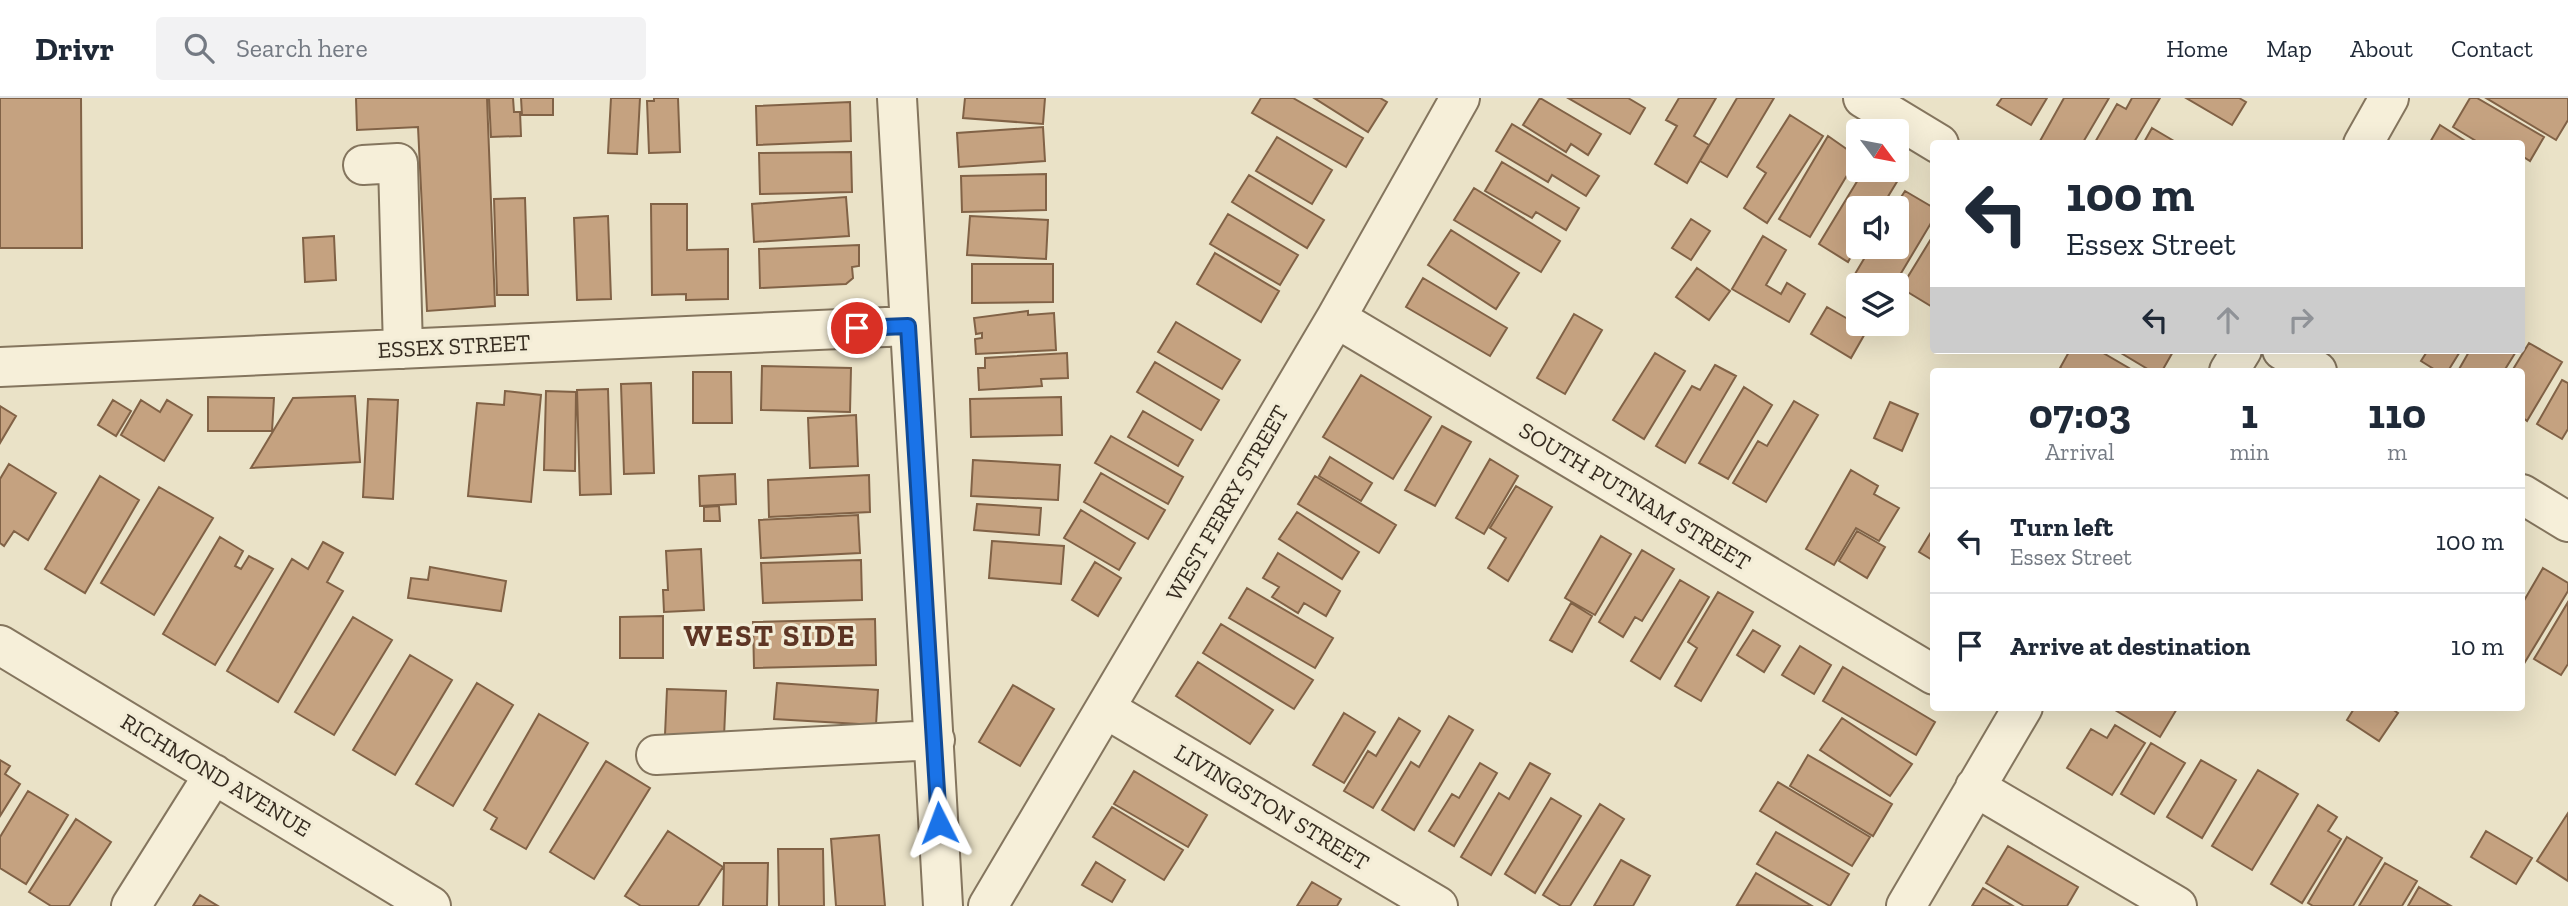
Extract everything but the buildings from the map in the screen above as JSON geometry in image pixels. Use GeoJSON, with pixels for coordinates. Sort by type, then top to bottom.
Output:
{"type":"FeatureCollection","features":[{"type":"Feature","properties":{"kind":"street"},"geometry":{"type":"LineString","coordinates":[[897,98],[943,906]]}},
{"type":"Feature","properties":{"kind":"street","name":"WEST FERRY STREET"},"geometry":{"type":"LineString","coordinates":[[988,906],[1336,318],[1460,98]]}},
{"type":"Feature","properties":{"kind":"street"},"geometry":{"type":"LineString","coordinates":[[1863,98],[1932,140]]}},
{"type":"Feature","properties":{"kind":"street"},"geometry":{"type":"LineString","coordinates":[[2365,140],[2389,98]]}},
{"type":"Feature","properties":{"kind":"street"},"geometry":{"type":"LineString","coordinates":[[363,165],[398,163],[403,349]]}},
{"type":"Feature","properties":{"kind":"street","name":"SOUTH PUTNAM STREET"},"geometry":{"type":"LineString","coordinates":[[1336,318],[1930,673]]}},
{"type":"Feature","properties":{"kind":"street","name":"ESSEX STREET"},"geometry":{"type":"LineString","coordinates":[[0,367],[908,326]]}},
{"type":"Feature","properties":{"kind":"street"},"geometry":{"type":"LineString","coordinates":[[2289,354],[2312,368]]}},
{"type":"Feature","properties":{"kind":"street"},"geometry":{"type":"LineString","coordinates":[[2525,496],[2568,522]]}},
{"type":"Feature","properties":{"kind":"street","name":"RICHMOND AVENUE"},"geometry":{"type":"LineString","coordinates":[[0,645],[431,906]]}},
{"type":"Feature","properties":{"kind":"street","name":"LIVINGSTON STREET"},"geometry":{"type":"LineString","coordinates":[[1105,709],[1438,906]]}},
{"type":"Feature","properties":{"kind":"street"},"geometry":{"type":"LineString","coordinates":[[1906,906],[1975,787],[2008,712]]}},
{"type":"Feature","properties":{"kind":"street"},"geometry":{"type":"LineString","coordinates":[[656,755],[935,740]]}},
{"type":"Feature","properties":{"kind":"street"},"geometry":{"type":"LineString","coordinates":[[131,906],[214,774]]}},
{"type":"Feature","properties":{"kind":"street"},"geometry":{"type":"LineString","coordinates":[[1975,787],[2177,906]]}},
{"type":"Feature","properties":{"kind":"district","name":"WEST SIDE"},"geometry":{"type":"Point","coordinates":[770,636]}},
{"type":"Feature","properties":{"kind":"route"},"geometry":{"type":"LineString","coordinates":[[857,328],[908,326],[939,823]]}}]}
